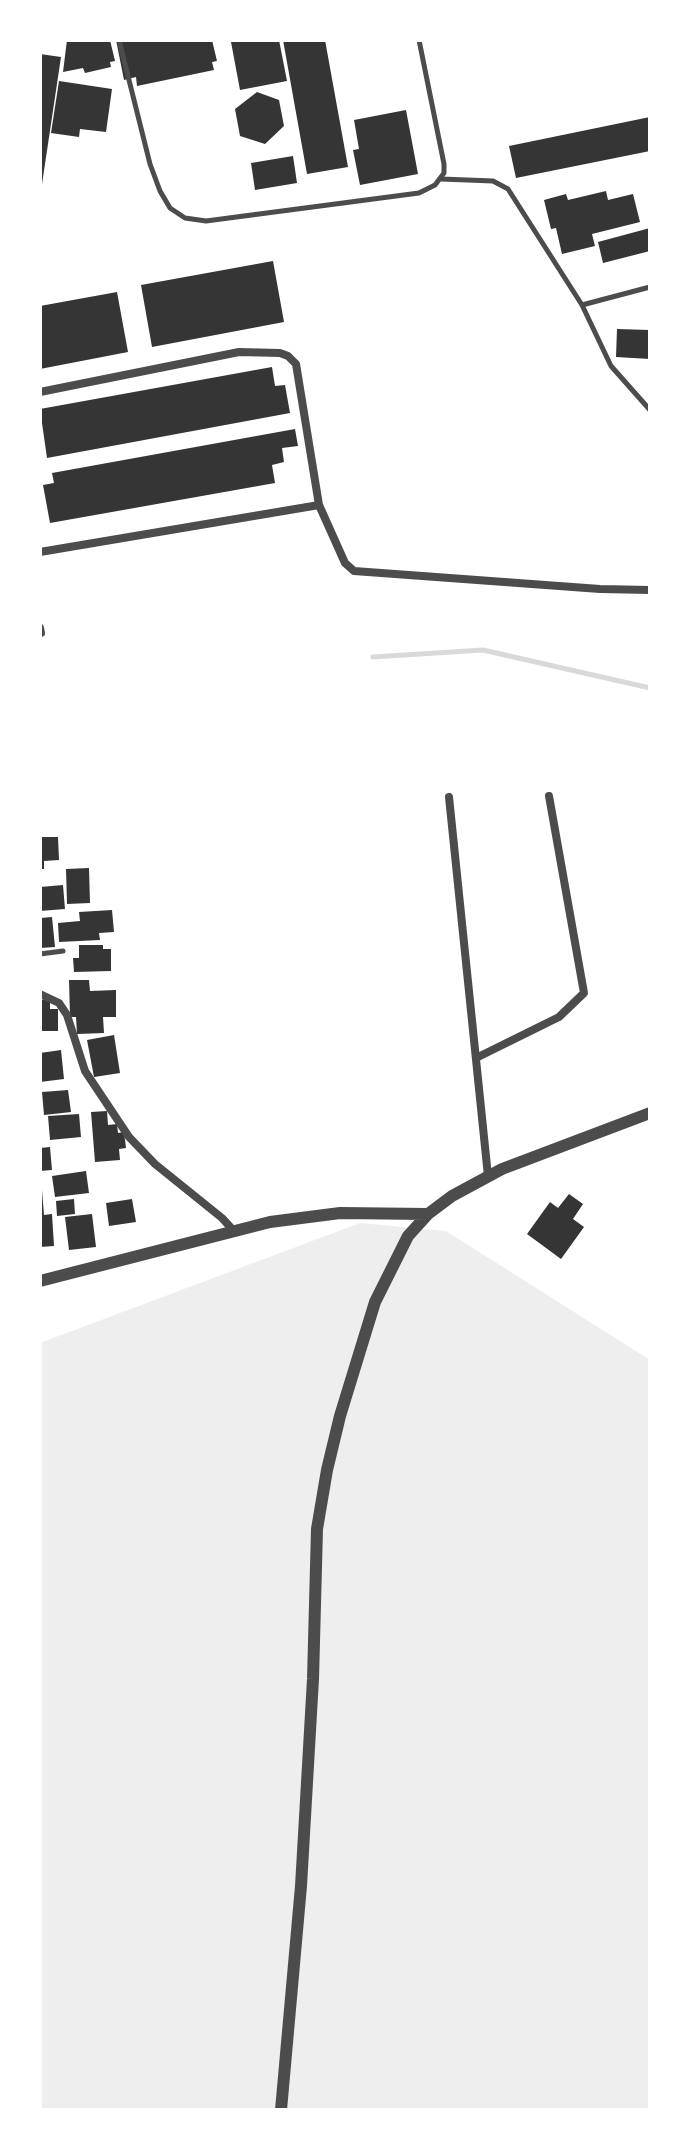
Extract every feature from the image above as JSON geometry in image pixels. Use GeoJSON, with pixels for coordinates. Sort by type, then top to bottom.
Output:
{"type":"FeatureCollection","features":[{"type":"Feature","properties":{"kind":"street"},"geometry":{"type":"LineString","coordinates":[[40,392],[239,352],[280,353],[296,364],[319,505],[345,563],[354,571],[650,590]]}},
{"type":"Feature","properties":{"kind":"street"},"geometry":{"type":"LineString","coordinates":[[40,552],[319,505]]}},
{"type":"Feature","properties":{"kind":"street"},"geometry":{"type":"LineString","coordinates":[[476,1058],[559,1017],[584,993],[549,796]]}},
{"type":"Feature","properties":{"kind":"street"},"geometry":{"type":"LineString","coordinates":[[449,797],[488,1176]]}},
{"type":"Feature","properties":{"kind":"street"},"geometry":{"type":"LineString","coordinates":[[40,994],[59,1003],[67,1015],[85,1071],[129,1137],[155,1164],[233,1230]]}},
{"type":"Feature","properties":{"kind":"street"},"geometry":{"type":"LineString","coordinates":[[281,2110],[302,1870],[313,1679],[317,1529],[340,1416],[375,1302],[408,1236],[428,1214],[452,1196],[488,1176],[650,1113]]}},
{"type":"Feature","properties":{"kind":"street"},"geometry":{"type":"LineString","coordinates":[[40,1281],[233,1230],[340,1213],[428,1214]]}},
{"type":"Feature","properties":{"kind":"lane"},"geometry":{"type":"LineString","coordinates":[[119,40],[150,164],[160,191],[170,208],[185,218],[206,221],[419,193],[435,185],[441,179],[444,164],[419,40]]}},
{"type":"Feature","properties":{"kind":"lane"},"geometry":{"type":"LineString","coordinates":[[441,179],[493,181],[508,189],[582,305],[611,366],[650,410]]}},
{"type":"Feature","properties":{"kind":"lane"},"geometry":{"type":"LineString","coordinates":[[582,305],[650,287]]}},
{"type":"Feature","properties":{"kind":"lane"},"geometry":{"type":"LineString","coordinates":[[40,954],[63,951]]}},
{"type":"Feature","properties":{"kind":"shaded area"},"geometry":{"type":"Polygon","coordinates":[[[360,1223],[446,1231],[650,1360],[650,2110],[40,2110],[40,1343],[360,1223]]]}},
{"type":"Feature","properties":{"kind":"building"},"geometry":{"type":"Polygon","coordinates":[[[67,40],[110,40],[115,61],[110,62],[111,67],[85,73],[83,68],[63,72],[67,40]]]}},
{"type":"Feature","properties":{"kind":"building"},"geometry":{"type":"Polygon","coordinates":[[[116,40],[212,40],[217,61],[212,62],[214,70],[137,86],[136,77],[124,80],[116,40]]]}},
{"type":"Feature","properties":{"kind":"building"},"geometry":{"type":"Polygon","coordinates":[[[279,40],[287,81],[240,90],[231,42],[279,40]]]}},
{"type":"Feature","properties":{"kind":"building"},"geometry":{"type":"Polygon","coordinates":[[[283,40],[325,40],[348,167],[307,174],[283,40]]]}},
{"type":"Feature","properties":{"kind":"building"},"geometry":{"type":"Polygon","coordinates":[[[40,54],[61,57],[42,184],[40,184],[40,54]]]}},
{"type":"Feature","properties":{"kind":"building"},"geometry":{"type":"Polygon","coordinates":[[[59,81],[112,89],[106,132],[80,129],[79,137],[51,133],[59,81]]]}},
{"type":"Feature","properties":{"kind":"building"},"geometry":{"type":"Polygon","coordinates":[[[257,92],[279,100],[284,126],[265,144],[240,136],[235,109],[257,92]]]}},
{"type":"Feature","properties":{"kind":"building"},"geometry":{"type":"Polygon","coordinates":[[[406,110],[418,174],[360,185],[353,150],[359,149],[354,120],[406,110]]]}},
{"type":"Feature","properties":{"kind":"building"},"geometry":{"type":"Polygon","coordinates":[[[650,117],[650,151],[516,178],[509,146],[650,117]]]}},
{"type":"Feature","properties":{"kind":"building"},"geometry":{"type":"Polygon","coordinates":[[[293,156],[297,183],[255,190],[251,163],[293,156]]]}},
{"type":"Feature","properties":{"kind":"building"},"geometry":{"type":"Polygon","coordinates":[[[606,191],[608,200],[633,194],[640,222],[592,234],[595,246],[562,254],[556,228],[551,229],[544,200],[566,194],[568,200],[606,191]]]}},
{"type":"Feature","properties":{"kind":"building"},"geometry":{"type":"Polygon","coordinates":[[[650,228],[650,251],[603,263],[598,242],[650,228]]]}},
{"type":"Feature","properties":{"kind":"building"},"geometry":{"type":"Polygon","coordinates":[[[273,261],[284,322],[152,347],[141,285],[273,261]]]}},
{"type":"Feature","properties":{"kind":"building"},"geometry":{"type":"Polygon","coordinates":[[[117,292],[128,352],[40,369],[40,306],[117,292]]]}},
{"type":"Feature","properties":{"kind":"building"},"geometry":{"type":"Polygon","coordinates":[[[617,329],[650,330],[650,359],[616,357],[617,329]]]}},
{"type":"Feature","properties":{"kind":"building"},"geometry":{"type":"Polygon","coordinates":[[[272,367],[275,386],[285,385],[290,413],[47,458],[40,409],[272,367]]]}},
{"type":"Feature","properties":{"kind":"building"},"geometry":{"type":"Polygon","coordinates":[[[295,429],[298,446],[282,448],[284,462],[272,465],[275,483],[50,523],[43,485],[54,483],[52,473],[295,429]]]}},
{"type":"Feature","properties":{"kind":"building"},"geometry":{"type":"Polygon","coordinates":[[[40,837],[58,837],[59,860],[44,861],[44,869],[40,869],[40,837]]]}},
{"type":"Feature","properties":{"kind":"building"},"geometry":{"type":"Polygon","coordinates":[[[89,868],[90,903],[67,904],[66,869],[89,868]]]}},
{"type":"Feature","properties":{"kind":"building"},"geometry":{"type":"Polygon","coordinates":[[[63,885],[65,909],[40,911],[40,887],[63,885]]]}},
{"type":"Feature","properties":{"kind":"building"},"geometry":{"type":"Polygon","coordinates":[[[112,910],[114,932],[99,933],[100,940],[59,942],[58,923],[80,921],[79,912],[112,910]]]}},
{"type":"Feature","properties":{"kind":"building"},"geometry":{"type":"Polygon","coordinates":[[[52,917],[55,947],[40,948],[40,918],[52,917]]]}},
{"type":"Feature","properties":{"kind":"building"},"geometry":{"type":"Polygon","coordinates":[[[79,945],[103,945],[103,949],[111,949],[111,971],[74,972],[73,958],[79,958],[79,945]]]}},
{"type":"Feature","properties":{"kind":"building"},"geometry":{"type":"Polygon","coordinates":[[[69,980],[89,980],[90,991],[116,990],[116,1017],[103,1017],[104,1033],[77,1034],[76,1017],[70,1017],[69,980]]]}},
{"type":"Feature","properties":{"kind":"building"},"geometry":{"type":"Polygon","coordinates":[[[40,1000],[50,1000],[50,1009],[58,1009],[58,1031],[40,1031],[40,1000]]]}},
{"type":"Feature","properties":{"kind":"building"},"geometry":{"type":"Polygon","coordinates":[[[114,1035],[120,1073],[94,1077],[87,1040],[114,1035]]]}},
{"type":"Feature","properties":{"kind":"building"},"geometry":{"type":"Polygon","coordinates":[[[61,1050],[64,1079],[40,1082],[40,1053],[61,1050]]]}},
{"type":"Feature","properties":{"kind":"building"},"geometry":{"type":"Polygon","coordinates":[[[68,1090],[71,1112],[44,1115],[42,1092],[68,1090]]]}},
{"type":"Feature","properties":{"kind":"building"},"geometry":{"type":"Polygon","coordinates":[[[107,1111],[108,1125],[117,1124],[118,1133],[124,1132],[126,1148],[119,1149],[120,1160],[95,1162],[91,1112],[107,1111]]]}},
{"type":"Feature","properties":{"kind":"building"},"geometry":{"type":"Polygon","coordinates":[[[79,1114],[81,1137],[50,1140],[48,1116],[79,1114]]]}},
{"type":"Feature","properties":{"kind":"building"},"geometry":{"type":"Polygon","coordinates":[[[50,1147],[52,1170],[40,1171],[40,1148],[50,1147]]]}},
{"type":"Feature","properties":{"kind":"building"},"geometry":{"type":"Polygon","coordinates":[[[86,1171],[89,1193],[55,1197],[52,1176],[86,1171]]]}},
{"type":"Feature","properties":{"kind":"building"},"geometry":{"type":"Polygon","coordinates":[[[40,1190],[44,1215],[52,1214],[54,1246],[40,1247],[40,1190]]]}},
{"type":"Feature","properties":{"kind":"building"},"geometry":{"type":"Polygon","coordinates":[[[569,1194],[583,1204],[573,1219],[584,1227],[561,1259],[527,1234],[550,1202],[558,1208],[569,1194]]]}},
{"type":"Feature","properties":{"kind":"building"},"geometry":{"type":"Polygon","coordinates":[[[74,1199],[75,1214],[57,1216],[56,1201],[74,1199]]]}},
{"type":"Feature","properties":{"kind":"building"},"geometry":{"type":"Polygon","coordinates":[[[132,1199],[136,1222],[109,1226],[106,1203],[132,1199]]]}},
{"type":"Feature","properties":{"kind":"building"},"geometry":{"type":"Polygon","coordinates":[[[92,1214],[96,1247],[69,1250],[65,1217],[92,1214]]]}},
{"type":"Feature","properties":{"kind":"waterway"},"geometry":{"type":"LineString","coordinates":[[373,657],[483,650],[650,688]]}}]}
